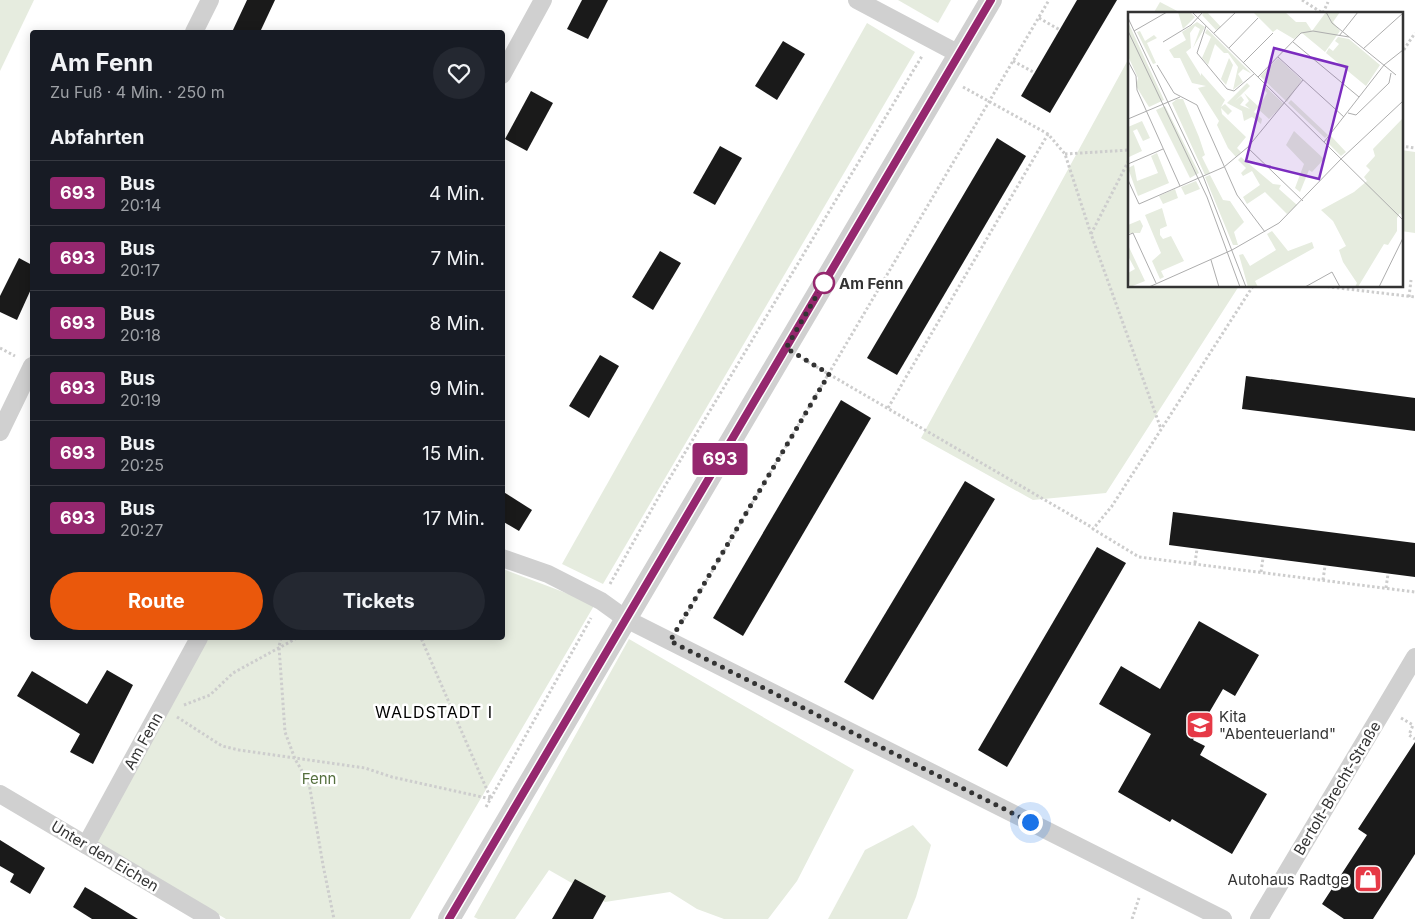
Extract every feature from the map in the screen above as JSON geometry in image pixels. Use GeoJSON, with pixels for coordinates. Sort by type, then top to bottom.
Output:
{"type":"FeatureCollection","features":[{"type":"Feature","properties":{"kind":"street"},"geometry":{"type":"LineString","coordinates":[[195,30],[210,0]]}},
{"type":"Feature","properties":{"kind":"street"},"geometry":{"type":"LineString","coordinates":[[505,70],[543,0]]}},
{"type":"Feature","properties":{"kind":"street"},"geometry":{"type":"LineString","coordinates":[[857,0],[959,54]]}},
{"type":"Feature","properties":{"kind":"street"},"geometry":{"type":"LineString","coordinates":[[449,919],[991,0]]}},
{"type":"Feature","properties":{"kind":"street"},"geometry":{"type":"LineString","coordinates":[[0,432],[30,370]]}},
{"type":"Feature","properties":{"kind":"street"},"geometry":{"type":"LineString","coordinates":[[505,559],[548,574],[601,601],[626,619],[1224,919]]}},
{"type":"Feature","properties":{"kind":"street","name":"Am Fenn"},"geometry":{"type":"LineString","coordinates":[[86,845],[199,640]]}},
{"type":"Feature","properties":{"kind":"street","name":"Bertolt-Brecht-Straße"},"geometry":{"type":"LineString","coordinates":[[1259,919],[1415,657]]}},
{"type":"Feature","properties":{"kind":"street","name":"Unter den Eichen"},"geometry":{"type":"LineString","coordinates":[[0,794],[211,919]]}},
{"type":"Feature","properties":{"kind":"path"},"geometry":{"type":"LineString","coordinates":[[670,641],[1049,0]]}},
{"type":"Feature","properties":{"kind":"path"},"geometry":{"type":"LineString","coordinates":[[1302,0],[1320,12]]}},
{"type":"Feature","properties":{"kind":"path"},"geometry":{"type":"LineString","coordinates":[[1324,12],[1328,2]]}},
{"type":"Feature","properties":{"kind":"path"},"geometry":{"type":"LineString","coordinates":[[1038,18],[1060,30]]}},
{"type":"Feature","properties":{"kind":"path"},"geometry":{"type":"LineString","coordinates":[[1402,52],[1415,33]]}},
{"type":"Feature","properties":{"kind":"path"},"geometry":{"type":"LineString","coordinates":[[486,808],[662,491],[932,39]]}},
{"type":"Feature","properties":{"kind":"path"},"geometry":{"type":"LineString","coordinates":[[1013,61],[1035,73]]}},
{"type":"Feature","properties":{"kind":"path"},"geometry":{"type":"LineString","coordinates":[[945,78],[1048,134],[1065,154],[1091,234],[1162,429]]}},
{"type":"Feature","properties":{"kind":"path"},"geometry":{"type":"LineString","coordinates":[[888,408],[1048,134]]}},
{"type":"Feature","properties":{"kind":"path"},"geometry":{"type":"LineString","coordinates":[[1402,146],[1415,148]]}},
{"type":"Feature","properties":{"kind":"path"},"geometry":{"type":"LineString","coordinates":[[1065,154],[1128,150]]}},
{"type":"Feature","properties":{"kind":"path"},"geometry":{"type":"LineString","coordinates":[[1091,234],[1128,162]]}},
{"type":"Feature","properties":{"kind":"path"},"geometry":{"type":"LineString","coordinates":[[1409,296],[1411,280]]}},
{"type":"Feature","properties":{"kind":"path"},"geometry":{"type":"LineString","coordinates":[[1094,528],[1112,506],[1252,288]]}},
{"type":"Feature","properties":{"kind":"path"},"geometry":{"type":"LineString","coordinates":[[1353,288],[1415,297]]}},
{"type":"Feature","properties":{"kind":"path"},"geometry":{"type":"LineString","coordinates":[[786,348],[1094,528],[1139,557],[1415,592]]}},
{"type":"Feature","properties":{"kind":"path"},"geometry":{"type":"LineString","coordinates":[[1195,563],[1197,549]]}},
{"type":"Feature","properties":{"kind":"path"},"geometry":{"type":"LineString","coordinates":[[1262,572],[1263,558]]}},
{"type":"Feature","properties":{"kind":"path"},"geometry":{"type":"LineString","coordinates":[[1323,580],[1325,566]]}},
{"type":"Feature","properties":{"kind":"path"},"geometry":{"type":"LineString","coordinates":[[1386,588],[1388,574]]}},
{"type":"Feature","properties":{"kind":"path"},"geometry":{"type":"LineString","coordinates":[[281,640],[279,647],[284,732],[295,758],[309,783],[334,919]]}},
{"type":"Feature","properties":{"kind":"path"},"geometry":{"type":"LineString","coordinates":[[161,707],[174,708],[190,704],[210,695],[232,673],[293,640]]}},
{"type":"Feature","properties":{"kind":"path"},"geometry":{"type":"LineString","coordinates":[[423,640],[491,799]]}},
{"type":"Feature","properties":{"kind":"path"},"geometry":{"type":"LineString","coordinates":[[161,707],[222,746],[365,768],[392,777],[491,799]]}},
{"type":"Feature","properties":{"kind":"path"},"geometry":{"type":"LineString","coordinates":[[1385,708],[1413,725],[1409,735],[1415,739]]}},
{"type":"Feature","properties":{"kind":"green space"},"geometry":{"type":"Polygon","coordinates":[[[0,0],[34,0],[0,71],[0,0]]]}},
{"type":"Feature","properties":{"kind":"green space"},"geometry":{"type":"Polygon","coordinates":[[[898,0],[951,0],[938,23],[898,0]]]}},
{"type":"Feature","properties":{"kind":"green space"},"geometry":{"type":"Polygon","coordinates":[[[1160,2],[1179,12],[1154,12],[1160,2]]]}},
{"type":"Feature","properties":{"kind":"green space"},"geometry":{"type":"Polygon","coordinates":[[[867,23],[915,52],[603,584],[562,564],[867,23]]]}},
{"type":"Feature","properties":{"kind":"green space"},"geometry":{"type":"Polygon","coordinates":[[[1128,60],[1128,288],[1238,288],[1106,493],[1033,500],[921,438],[1128,60]]]}},
{"type":"Feature","properties":{"kind":"green space"},"geometry":{"type":"Polygon","coordinates":[[[1402,150],[1415,152],[1415,233],[1402,231],[1402,150]]]}},
{"type":"Feature","properties":{"kind":"green space","name":"Fenn"},"geometry":{"type":"Polygon","coordinates":[[[505,570],[595,604],[410,919],[226,919],[96,842],[206,640],[505,640],[505,570]]]}},
{"type":"Feature","properties":{"kind":"green space"},"geometry":{"type":"Polygon","coordinates":[[[629,639],[854,770],[797,881],[768,919],[724,919],[697,909],[670,892],[605,902],[549,870],[515,919],[478,919],[474,917],[629,639]]]}},
{"type":"Feature","properties":{"kind":"green space"},"geometry":{"type":"Polygon","coordinates":[[[913,825],[931,845],[916,897],[907,919],[828,919],[865,850],[913,825]]]}},
{"type":"Feature","properties":{"kind":"building"},"geometry":{"type":"Polygon","coordinates":[[[247,0],[275,0],[261,30],[233,30],[247,0]]]}},
{"type":"Feature","properties":{"kind":"building"},"geometry":{"type":"Polygon","coordinates":[[[582,0],[608,0],[588,39],[567,29],[582,0]]]}},
{"type":"Feature","properties":{"kind":"building"},"geometry":{"type":"Polygon","coordinates":[[[1077,0],[1117,0],[1050,113],[1021,96],[1077,0]]]}},
{"type":"Feature","properties":{"kind":"building"},"geometry":{"type":"Polygon","coordinates":[[[783,41],[805,54],[777,100],[755,86],[783,41]]]}},
{"type":"Feature","properties":{"kind":"building"},"geometry":{"type":"Polygon","coordinates":[[[531,91],[553,103],[527,151],[505,139],[531,91]]]}},
{"type":"Feature","properties":{"kind":"building"},"geometry":{"type":"Polygon","coordinates":[[[997,138],[1026,156],[897,375],[867,358],[997,138]]]}},
{"type":"Feature","properties":{"kind":"building"},"geometry":{"type":"Polygon","coordinates":[[[720,146],[742,158],[715,205],[693,193],[720,146]]]}},
{"type":"Feature","properties":{"kind":"building"},"geometry":{"type":"Polygon","coordinates":[[[660,251],[681,263],[653,310],[632,297],[660,251]]]}},
{"type":"Feature","properties":{"kind":"building"},"geometry":{"type":"Polygon","coordinates":[[[19,258],[30,264],[30,291],[17,320],[0,312],[0,296],[19,258]]]}},
{"type":"Feature","properties":{"kind":"building"},"geometry":{"type":"Polygon","coordinates":[[[600,355],[619,366],[589,418],[569,406],[600,355]]]}},
{"type":"Feature","properties":{"kind":"building"},"geometry":{"type":"Polygon","coordinates":[[[1246,376],[1415,398],[1415,431],[1242,409],[1246,376]]]}},
{"type":"Feature","properties":{"kind":"building"},"geometry":{"type":"Polygon","coordinates":[[[841,400],[871,418],[743,636],[713,618],[841,400]]]}},
{"type":"Feature","properties":{"kind":"building"},"geometry":{"type":"Polygon","coordinates":[[[965,481],[995,499],[873,700],[844,682],[965,481]]]}},
{"type":"Feature","properties":{"kind":"building"},"geometry":{"type":"Polygon","coordinates":[[[505,493],[532,510],[519,531],[505,523],[505,493]]]}},
{"type":"Feature","properties":{"kind":"building"},"geometry":{"type":"Polygon","coordinates":[[[1173,512],[1415,543],[1415,577],[1169,545],[1173,512]]]}},
{"type":"Feature","properties":{"kind":"building"},"geometry":{"type":"Polygon","coordinates":[[[1097,547],[1126,563],[1007,767],[978,750],[1097,547]]]}},
{"type":"Feature","properties":{"kind":"building"},"geometry":{"type":"Polygon","coordinates":[[[1199,621],[1259,655],[1235,696],[1223,689],[1193,740],[1205,746],[1200,755],[1267,794],[1232,854],[1172,819],[1170,822],[1118,792],[1151,734],[1099,704],[1121,666],[1160,689],[1199,621]]]}},
{"type":"Feature","properties":{"kind":"building"},"geometry":{"type":"Polygon","coordinates":[[[107,670],[133,685],[93,764],[70,752],[80,734],[17,696],[32,671],[87,704],[107,670]]]}},
{"type":"Feature","properties":{"kind":"building","name":"Autohaus Radtge"},"geometry":{"type":"Polygon","coordinates":[[[1415,742],[1415,854],[1373,919],[1344,919],[1322,904],[1367,835],[1358,829],[1415,742]]]}},
{"type":"Feature","properties":{"kind":"building"},"geometry":{"type":"Polygon","coordinates":[[[0,840],[45,868],[30,894],[10,882],[14,874],[0,866],[0,840]]]}},
{"type":"Feature","properties":{"kind":"building"},"geometry":{"type":"Polygon","coordinates":[[[575,879],[606,896],[593,919],[552,919],[575,879]]]}},
{"type":"Feature","properties":{"kind":"building"},"geometry":{"type":"Polygon","coordinates":[[[85,887],[138,919],[92,919],[73,907],[85,887]]]}},
{"type":"Feature","properties":{"kind":"bus line","name":"693"},"geometry":{"type":"LineString","coordinates":[[449,919],[991,0]]}},
{"type":"Feature","properties":{"kind":"place","name":"Am Fenn"},"geometry":{"type":"Point","coordinates":[824,283]}},
{"type":"Feature","properties":{"kind":"place","name":"Kita \"Abenteuerland\""},"geometry":{"type":"Point","coordinates":[1200,725]}},
{"type":"Feature","properties":{"kind":"place","name":"Autohaus Radtge"},"geometry":{"type":"Point","coordinates":[1368,879]}},
{"type":"Feature","properties":{"kind":"district","name":"WALDSTADT I"},"geometry":{"type":"Point","coordinates":[434,712]}},
{"type":"Feature","properties":{"kind":"route"},"geometry":{"type":"LineString","coordinates":[[824,283],[786,348],[829,374],[670,641],[1030,822]]}}]}
